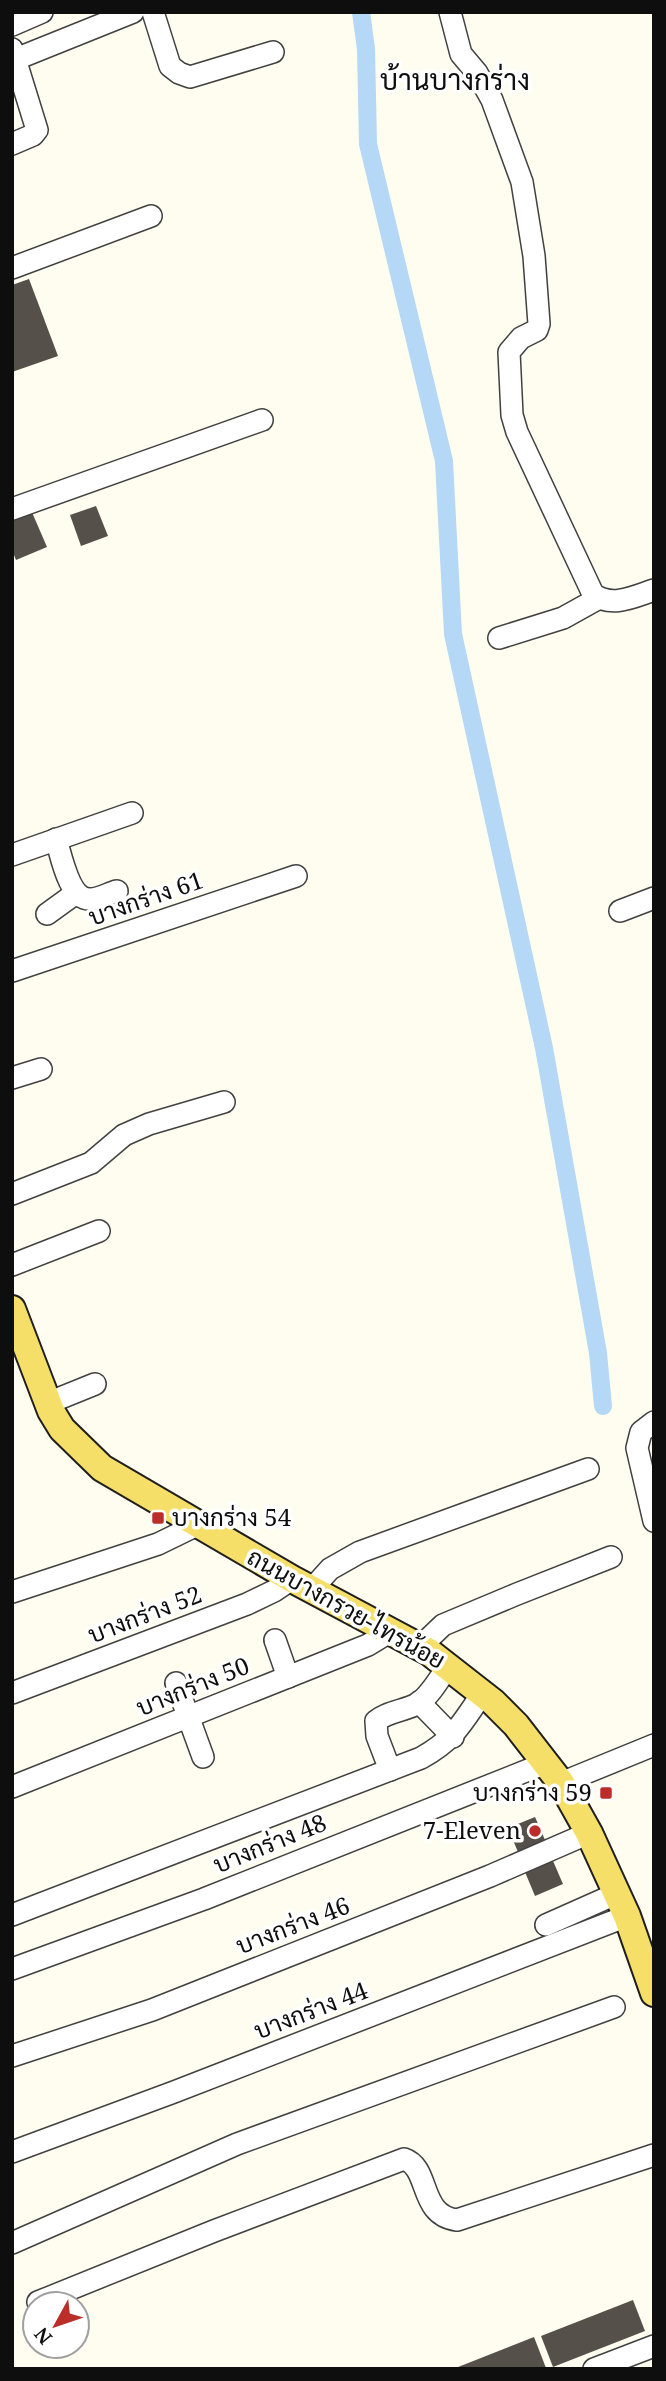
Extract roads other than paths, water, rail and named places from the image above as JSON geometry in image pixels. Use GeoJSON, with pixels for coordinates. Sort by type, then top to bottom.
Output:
{"type":"FeatureCollection","features":[{"type":"Feature","properties":{"kind":"main road","name":"ถนนบางกรวย-ไทรน้อย"},"geometry":{"type":"LineString","coordinates":[[12,1309],[48,1403],[62,1429],[95,1462],[197,1525],[420,1647],[448,1666],[516,1724],[553,1773],[589,1833],[623,1905],[653,1988]]}},
{"type":"Feature","properties":{"kind":"street"},"geometry":{"type":"LineString","coordinates":[[12,144],[33,135],[37,130],[14,54],[133,12]]}},
{"type":"Feature","properties":{"kind":"street"},"geometry":{"type":"LineString","coordinates":[[153,12],[170,66],[179,74],[190,77],[273,52]]}},
{"type":"Feature","properties":{"kind":"street"},"geometry":{"type":"LineString","coordinates":[[450,12],[461,54],[477,73],[492,100],[522,182],[534,256],[539,324],[537,330],[521,338],[509,352],[512,415],[517,432],[589,588],[599,598],[617,602],[654,590]]}},
{"type":"Feature","properties":{"kind":"street"},"geometry":{"type":"LineString","coordinates":[[12,25],[39,13]]}},
{"type":"Feature","properties":{"kind":"street"},"geometry":{"type":"LineString","coordinates":[[12,268],[151,216]]}},
{"type":"Feature","properties":{"kind":"street"},"geometry":{"type":"LineString","coordinates":[[12,509],[262,420]]}},
{"type":"Feature","properties":{"kind":"street"},"geometry":{"type":"LineString","coordinates":[[499,638],[563,618],[599,598]]}},
{"type":"Feature","properties":{"kind":"street"},"geometry":{"type":"LineString","coordinates":[[12,855],[132,813]]}},
{"type":"Feature","properties":{"kind":"street"},"geometry":{"type":"LineString","coordinates":[[56,839],[66,873],[76,893],[92,899],[117,891]]}},
{"type":"Feature","properties":{"kind":"street","name":"บางกร่าง 61"},"geometry":{"type":"LineString","coordinates":[[12,971],[296,876]]}},
{"type":"Feature","properties":{"kind":"street"},"geometry":{"type":"LineString","coordinates":[[47,914],[76,893]]}},
{"type":"Feature","properties":{"kind":"street"},"geometry":{"type":"LineString","coordinates":[[620,911],[654,898]]}},
{"type":"Feature","properties":{"kind":"street"},"geometry":{"type":"LineString","coordinates":[[12,1079],[41,1069]]}},
{"type":"Feature","properties":{"kind":"street"},"geometry":{"type":"LineString","coordinates":[[12,1194],[91,1163],[124,1135],[149,1124],[224,1102]]}},
{"type":"Feature","properties":{"kind":"street"},"geometry":{"type":"LineString","coordinates":[[12,1265],[99,1231]]}},
{"type":"Feature","properties":{"kind":"street"},"geometry":{"type":"LineString","coordinates":[[48,1403],[95,1384]]}},
{"type":"Feature","properties":{"kind":"street"},"geometry":{"type":"LineString","coordinates":[[654,1422],[643,1428],[637,1447],[654,1521]]}},
{"type":"Feature","properties":{"kind":"street","name":"บางกร่าง 52"},"geometry":{"type":"LineString","coordinates":[[12,1693],[247,1604],[274,1591],[302,1584],[359,1552],[588,1469]]}},
{"type":"Feature","properties":{"kind":"street"},"geometry":{"type":"LineString","coordinates":[[12,1592],[158,1544],[197,1525]]}},
{"type":"Feature","properties":{"kind":"street"},"geometry":{"type":"LineString","coordinates":[[420,1647],[443,1626],[611,1558]]}},
{"type":"Feature","properties":{"kind":"street","name":"บางกร่าง 50"},"geometry":{"type":"LineString","coordinates":[[12,1787],[368,1645],[391,1631]]}},
{"type":"Feature","properties":{"kind":"street"},"geometry":{"type":"LineString","coordinates":[[275,1640],[288,1677]]}},
{"type":"Feature","properties":{"kind":"street"},"geometry":{"type":"LineString","coordinates":[[390,1770],[377,1736],[376,1721],[419,1702],[432,1690],[448,1666]]}},
{"type":"Feature","properties":{"kind":"street"},"geometry":{"type":"LineString","coordinates":[[176,1683],[203,1756]]}},
{"type":"Feature","properties":{"kind":"street"},"geometry":{"type":"LineString","coordinates":[[12,1914],[421,1758],[453,1737],[482,1694]]}},
{"type":"Feature","properties":{"kind":"street"},"geometry":{"type":"LineString","coordinates":[[419,1702],[453,1737]]}},
{"type":"Feature","properties":{"kind":"street"},"geometry":{"type":"LineString","coordinates":[[553,1773],[654,1745]]}},
{"type":"Feature","properties":{"kind":"street","name":"บางกร่าง 48"},"geometry":{"type":"LineString","coordinates":[[12,1969],[553,1773]]}},
{"type":"Feature","properties":{"kind":"street","name":"บางกร่าง 46"},"geometry":{"type":"LineString","coordinates":[[12,2056],[152,2010],[468,1885],[589,1833]]}},
{"type":"Feature","properties":{"kind":"street"},"geometry":{"type":"LineString","coordinates":[[546,1925],[623,1905]]}},
{"type":"Feature","properties":{"kind":"street","name":"บางกร่าง 44"},"geometry":{"type":"LineString","coordinates":[[12,2152],[174,2092],[623,1905]]}},
{"type":"Feature","properties":{"kind":"street"},"geometry":{"type":"LineString","coordinates":[[12,2243],[237,2144],[614,2007]]}},
{"type":"Feature","properties":{"kind":"street"},"geometry":{"type":"LineString","coordinates":[[68,2290],[357,2175],[404,2159],[411,2161],[435,2211],[447,2219],[457,2220],[654,2155]]}},
{"type":"Feature","properties":{"kind":"street"},"geometry":{"type":"LineString","coordinates":[[594,2369],[654,2346]]}},
{"type":"Feature","properties":{"kind":"waterway"},"geometry":{"type":"LineString","coordinates":[[361,12],[366,49],[368,144],[444,461],[453,634],[544,1048],[598,1353],[603,1406]]}},
{"type":"Feature","properties":{"kind":"place","name":"บางกร่าง 54"},"geometry":{"type":"Point","coordinates":[158,1518]}},
{"type":"Feature","properties":{"kind":"place","name":"บางกร่าง 59"},"geometry":{"type":"Point","coordinates":[606,1793]}},
{"type":"Feature","properties":{"kind":"place","name":"7-Eleven"},"geometry":{"type":"Point","coordinates":[535,1831]}},
{"type":"Feature","properties":{"kind":"district","name":"บ้านบางกร่าง"},"geometry":{"type":"Point","coordinates":[455,80]}}]}
